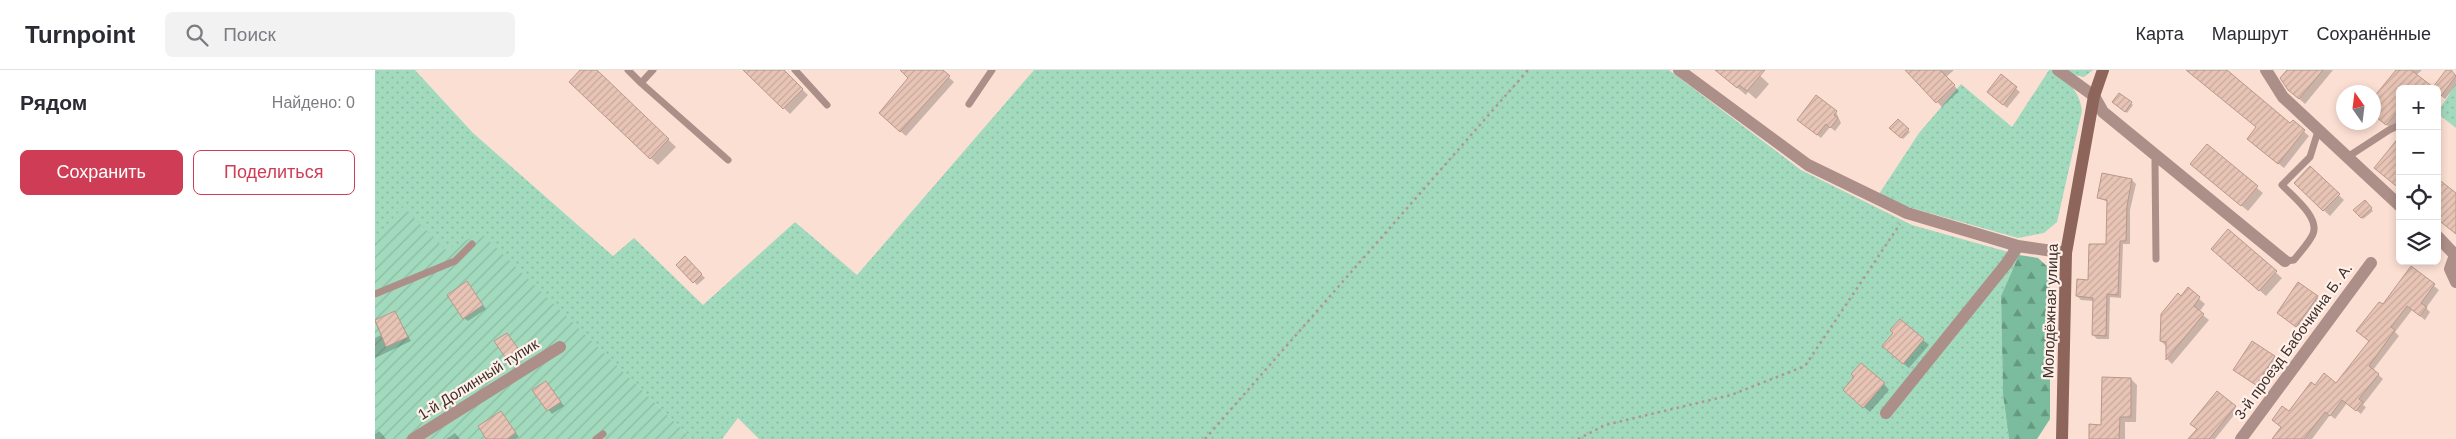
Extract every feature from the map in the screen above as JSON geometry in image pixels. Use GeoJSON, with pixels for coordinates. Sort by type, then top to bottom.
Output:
{"type":"FeatureCollection","features":[{"type":"Feature","properties":{"kind":"street"},"geometry":{"type":"LineString","coordinates":[[1679,70],[1808,165],[1907,213],[2019,246],[2065,253]]}},
{"type":"Feature","properties":{"kind":"street"},"geometry":{"type":"LineString","coordinates":[[2058,70],[2093,96],[2103,112],[2157,154],[2285,261]]}},
{"type":"Feature","properties":{"kind":"street","name":"Молодёжная улица"},"geometry":{"type":"LineString","coordinates":[[2062,439],[2065,253],[2093,96],[2103,70]]}},
{"type":"Feature","properties":{"kind":"street"},"geometry":{"type":"LineString","coordinates":[[2266,70],[2283,97],[2319,128],[2396,202]]}},
{"type":"Feature","properties":{"kind":"street"},"geometry":{"type":"LineString","coordinates":[[2441,240],[2455,255],[2451,269],[2456,282]]}},
{"type":"Feature","properties":{"kind":"street"},"geometry":{"type":"LineString","coordinates":[[1886,413],[2019,246]]}},
{"type":"Feature","properties":{"kind":"street","name":"3-й проезд Бабочкина Б. А."},"geometry":{"type":"LineString","coordinates":[[2241,439],[2371,263]]}},
{"type":"Feature","properties":{"kind":"street","name":"1-й Долинный тупик"},"geometry":{"type":"LineString","coordinates":[[413,439],[560,347]]}},
{"type":"Feature","properties":{"kind":"lane"},"geometry":{"type":"LineString","coordinates":[[628,70],[729,160]]}},
{"type":"Feature","properties":{"kind":"lane"},"geometry":{"type":"LineString","coordinates":[[641,83],[653,70]]}},
{"type":"Feature","properties":{"kind":"lane"},"geometry":{"type":"LineString","coordinates":[[795,70],[827,105]]}},
{"type":"Feature","properties":{"kind":"lane"},"geometry":{"type":"LineString","coordinates":[[969,104],[993,70]]}},
{"type":"Feature","properties":{"kind":"lane"},"geometry":{"type":"LineString","coordinates":[[2349,156],[2396,127]]}},
{"type":"Feature","properties":{"kind":"lane"},"geometry":{"type":"LineString","coordinates":[[2285,261],[2294,260],[2313,234],[2314,225],[2312,218],[2282,185],[2310,157],[2319,128]]}},
{"type":"Feature","properties":{"kind":"lane"},"geometry":{"type":"LineString","coordinates":[[2156,259],[2155,161],[2157,154]]}},
{"type":"Feature","properties":{"kind":"lane"},"geometry":{"type":"LineString","coordinates":[[375,294],[455,261],[472,244]]}},
{"type":"Feature","properties":{"kind":"lane"},"geometry":{"type":"LineString","coordinates":[[596,439],[603,434]]}},
{"type":"Feature","properties":{"kind":"path"},"geometry":{"type":"LineString","coordinates":[[1205,439],[1528,70]]}},
{"type":"Feature","properties":{"kind":"path"},"geometry":{"type":"LineString","coordinates":[[1578,439],[1605,424],[1731,395],[1805,366],[1907,213]]}},
{"type":"Feature","properties":{"kind":"green space"},"geometry":{"type":"Polygon","coordinates":[[[375,70],[415,70],[473,133],[613,256],[634,238],[703,305],[795,222],[857,275],[1034,70],[1669,70],[1801,170],[1912,225],[2019,255],[2001,296],[2003,394],[2009,439],[759,439],[738,418],[722,439],[692,439],[553,304],[446,250],[378,237],[375,239],[375,70]]]}},
{"type":"Feature","properties":{"kind":"green space"},"geometry":{"type":"Polygon","coordinates":[[[2049,70],[2052,70],[2072,87],[2079,97],[2082,111],[2057,222],[2044,233],[2018,238],[1908,207],[1879,194],[1919,133],[1961,84],[2012,127],[2049,70]]]}},
{"type":"Feature","properties":{"kind":"green space"},"geometry":{"type":"Polygon","coordinates":[[[2068,70],[2093,70],[2084,77],[2074,75],[2068,70]]]}},
{"type":"Feature","properties":{"kind":"green space"},"geometry":{"type":"Polygon","coordinates":[[[2456,84],[2456,128],[2441,116],[2441,107],[2456,84]]]}},
{"type":"Feature","properties":{"kind":"green space"},"geometry":{"type":"Polygon","coordinates":[[[403,207],[446,250],[481,233],[692,439],[375,439],[375,239],[403,207]]]}},
{"type":"Feature","properties":{"kind":"green space"},"geometry":{"type":"Polygon","coordinates":[[[2019,255],[2038,258],[2050,269],[2050,419],[2037,439],[2009,439],[2003,394],[2001,296],[2019,255]]]}},
{"type":"Feature","properties":{"kind":"building"},"geometry":{"type":"Polygon","coordinates":[[[580,70],[597,70],[669,139],[650,159],[569,82],[580,70]]]}},
{"type":"Feature","properties":{"kind":"building"},"geometry":{"type":"Polygon","coordinates":[[[743,70],[784,70],[803,89],[783,109],[743,70]]]}},
{"type":"Feature","properties":{"kind":"building"},"geometry":{"type":"Polygon","coordinates":[[[900,70],[943,70],[950,76],[900,132],[879,113],[908,78],[900,70]]]}},
{"type":"Feature","properties":{"kind":"building"},"geometry":{"type":"Polygon","coordinates":[[[1715,70],[1765,70],[1747,91],[1739,85],[1737,88],[1715,70]]]}},
{"type":"Feature","properties":{"kind":"building"},"geometry":{"type":"Polygon","coordinates":[[[1905,70],[1940,70],[1955,85],[1936,103],[1905,70]]]}},
{"type":"Feature","properties":{"kind":"building"},"geometry":{"type":"Polygon","coordinates":[[[2186,70],[2227,70],[2290,123],[2293,120],[2305,130],[2278,164],[2247,139],[2256,127],[2186,70]]]}},
{"type":"Feature","properties":{"kind":"building"},"geometry":{"type":"Polygon","coordinates":[[[2287,70],[2323,70],[2299,99],[2288,90],[2280,78],[2287,70]]]}},
{"type":"Feature","properties":{"kind":"building"},"geometry":{"type":"Polygon","coordinates":[[[2396,70],[2411,70],[2430,85],[2396,85],[2396,114],[2386,125],[2381,121],[2381,88],[2396,70]]]}},
{"type":"Feature","properties":{"kind":"building"},"geometry":{"type":"Polygon","coordinates":[[[2446,70],[2451,70],[2456,76],[2441,96],[2441,85],[2435,85],[2446,70]]]}},
{"type":"Feature","properties":{"kind":"building"},"geometry":{"type":"Polygon","coordinates":[[[2001,74],[2017,87],[2003,105],[1987,92],[2001,74]]]}},
{"type":"Feature","properties":{"kind":"building"},"geometry":{"type":"Polygon","coordinates":[[[2119,93],[2132,102],[2125,112],[2112,102],[2119,93]]]}},
{"type":"Feature","properties":{"kind":"building"},"geometry":{"type":"Polygon","coordinates":[[[1816,95],[1837,111],[1834,115],[1838,118],[1830,128],[1826,124],[1817,135],[1797,120],[1816,95]]]}},
{"type":"Feature","properties":{"kind":"building"},"geometry":{"type":"Polygon","coordinates":[[[1898,119],[1909,129],[1901,138],[1889,128],[1898,119]]]}},
{"type":"Feature","properties":{"kind":"building"},"geometry":{"type":"Polygon","coordinates":[[[2396,141],[2396,186],[2374,168],[2396,141]]]}},
{"type":"Feature","properties":{"kind":"building"},"geometry":{"type":"Polygon","coordinates":[[[2207,144],[2258,186],[2241,206],[2190,164],[2207,144]]]}},
{"type":"Feature","properties":{"kind":"building"},"geometry":{"type":"Polygon","coordinates":[[[2310,166],[2340,194],[2323,211],[2294,183],[2310,166]]]}},
{"type":"Feature","properties":{"kind":"building"},"geometry":{"type":"Polygon","coordinates":[[[2102,173],[2132,179],[2127,206],[2126,241],[2120,241],[2118,295],[2107,294],[2106,336],[2092,335],[2093,298],[2076,296],[2077,279],[2088,280],[2089,244],[2106,244],[2107,200],[2097,198],[2102,173]]]}},
{"type":"Feature","properties":{"kind":"building"},"geometry":{"type":"Polygon","coordinates":[[[2441,181],[2456,193],[2456,234],[2441,222],[2441,181]]]}},
{"type":"Feature","properties":{"kind":"building"},"geometry":{"type":"Polygon","coordinates":[[[2365,200],[2372,208],[2361,218],[2353,210],[2365,200]]]}},
{"type":"Feature","properties":{"kind":"building"},"geometry":{"type":"Polygon","coordinates":[[[2228,229],[2277,271],[2259,291],[2211,249],[2228,229]]]}},
{"type":"Feature","properties":{"kind":"building"},"geometry":{"type":"Polygon","coordinates":[[[685,256],[702,274],[693,283],[676,265],[685,256]]]}},
{"type":"Feature","properties":{"kind":"building"},"geometry":{"type":"Polygon","coordinates":[[[2411,266],[2435,284],[2421,303],[2427,307],[2420,316],[2407,306],[2391,327],[2395,330],[2369,366],[2379,374],[2359,399],[2363,402],[2356,411],[2342,400],[2330,416],[2325,412],[2304,439],[2272,439],[2281,427],[2272,420],[2282,406],[2289,411],[2311,382],[2315,385],[2324,373],[2336,383],[2369,341],[2356,331],[2379,302],[2383,304],[2411,266]]]}},
{"type":"Feature","properties":{"kind":"building"},"geometry":{"type":"Polygon","coordinates":[[[467,281],[483,305],[463,319],[447,295],[467,281]]]}},
{"type":"Feature","properties":{"kind":"building"},"geometry":{"type":"Polygon","coordinates":[[[2298,282],[2318,296],[2296,327],[2277,313],[2298,282]]]}},
{"type":"Feature","properties":{"kind":"building"},"geometry":{"type":"Polygon","coordinates":[[[2188,287],[2200,297],[2194,306],[2204,314],[2166,360],[2166,342],[2160,341],[2161,314],[2178,293],[2181,296],[2188,287]]]}},
{"type":"Feature","properties":{"kind":"building"},"geometry":{"type":"Polygon","coordinates":[[[395,311],[408,337],[386,347],[375,320],[395,311]]]}},
{"type":"Feature","properties":{"kind":"building"},"geometry":{"type":"Polygon","coordinates":[[[1900,319],[1924,339],[1903,364],[1882,346],[1893,333],[1890,330],[1900,319]]]}},
{"type":"Feature","properties":{"kind":"building"},"geometry":{"type":"Polygon","coordinates":[[[507,333],[520,351],[507,360],[494,341],[507,333]]]}},
{"type":"Feature","properties":{"kind":"building"},"geometry":{"type":"Polygon","coordinates":[[[2252,341],[2275,356],[2256,385],[2233,370],[2252,341]]]}},
{"type":"Feature","properties":{"kind":"building"},"geometry":{"type":"Polygon","coordinates":[[[1861,363],[1885,383],[1863,408],[1843,390],[1854,377],[1851,374],[1861,363]]]}},
{"type":"Feature","properties":{"kind":"building"},"geometry":{"type":"Polygon","coordinates":[[[2102,377],[2131,378],[2131,417],[2120,417],[2119,439],[2089,439],[2089,424],[2101,425],[2102,377]]]}},
{"type":"Feature","properties":{"kind":"building"},"geometry":{"type":"Polygon","coordinates":[[[546,381],[561,402],[547,411],[532,390],[546,381]]]}},
{"type":"Feature","properties":{"kind":"building"},"geometry":{"type":"Polygon","coordinates":[[[2217,391],[2236,406],[2209,439],[2188,439],[2197,429],[2190,424],[2217,391]]]}},
{"type":"Feature","properties":{"kind":"building"},"geometry":{"type":"Polygon","coordinates":[[[501,411],[516,433],[507,439],[486,439],[478,426],[501,411]]]}}]}
